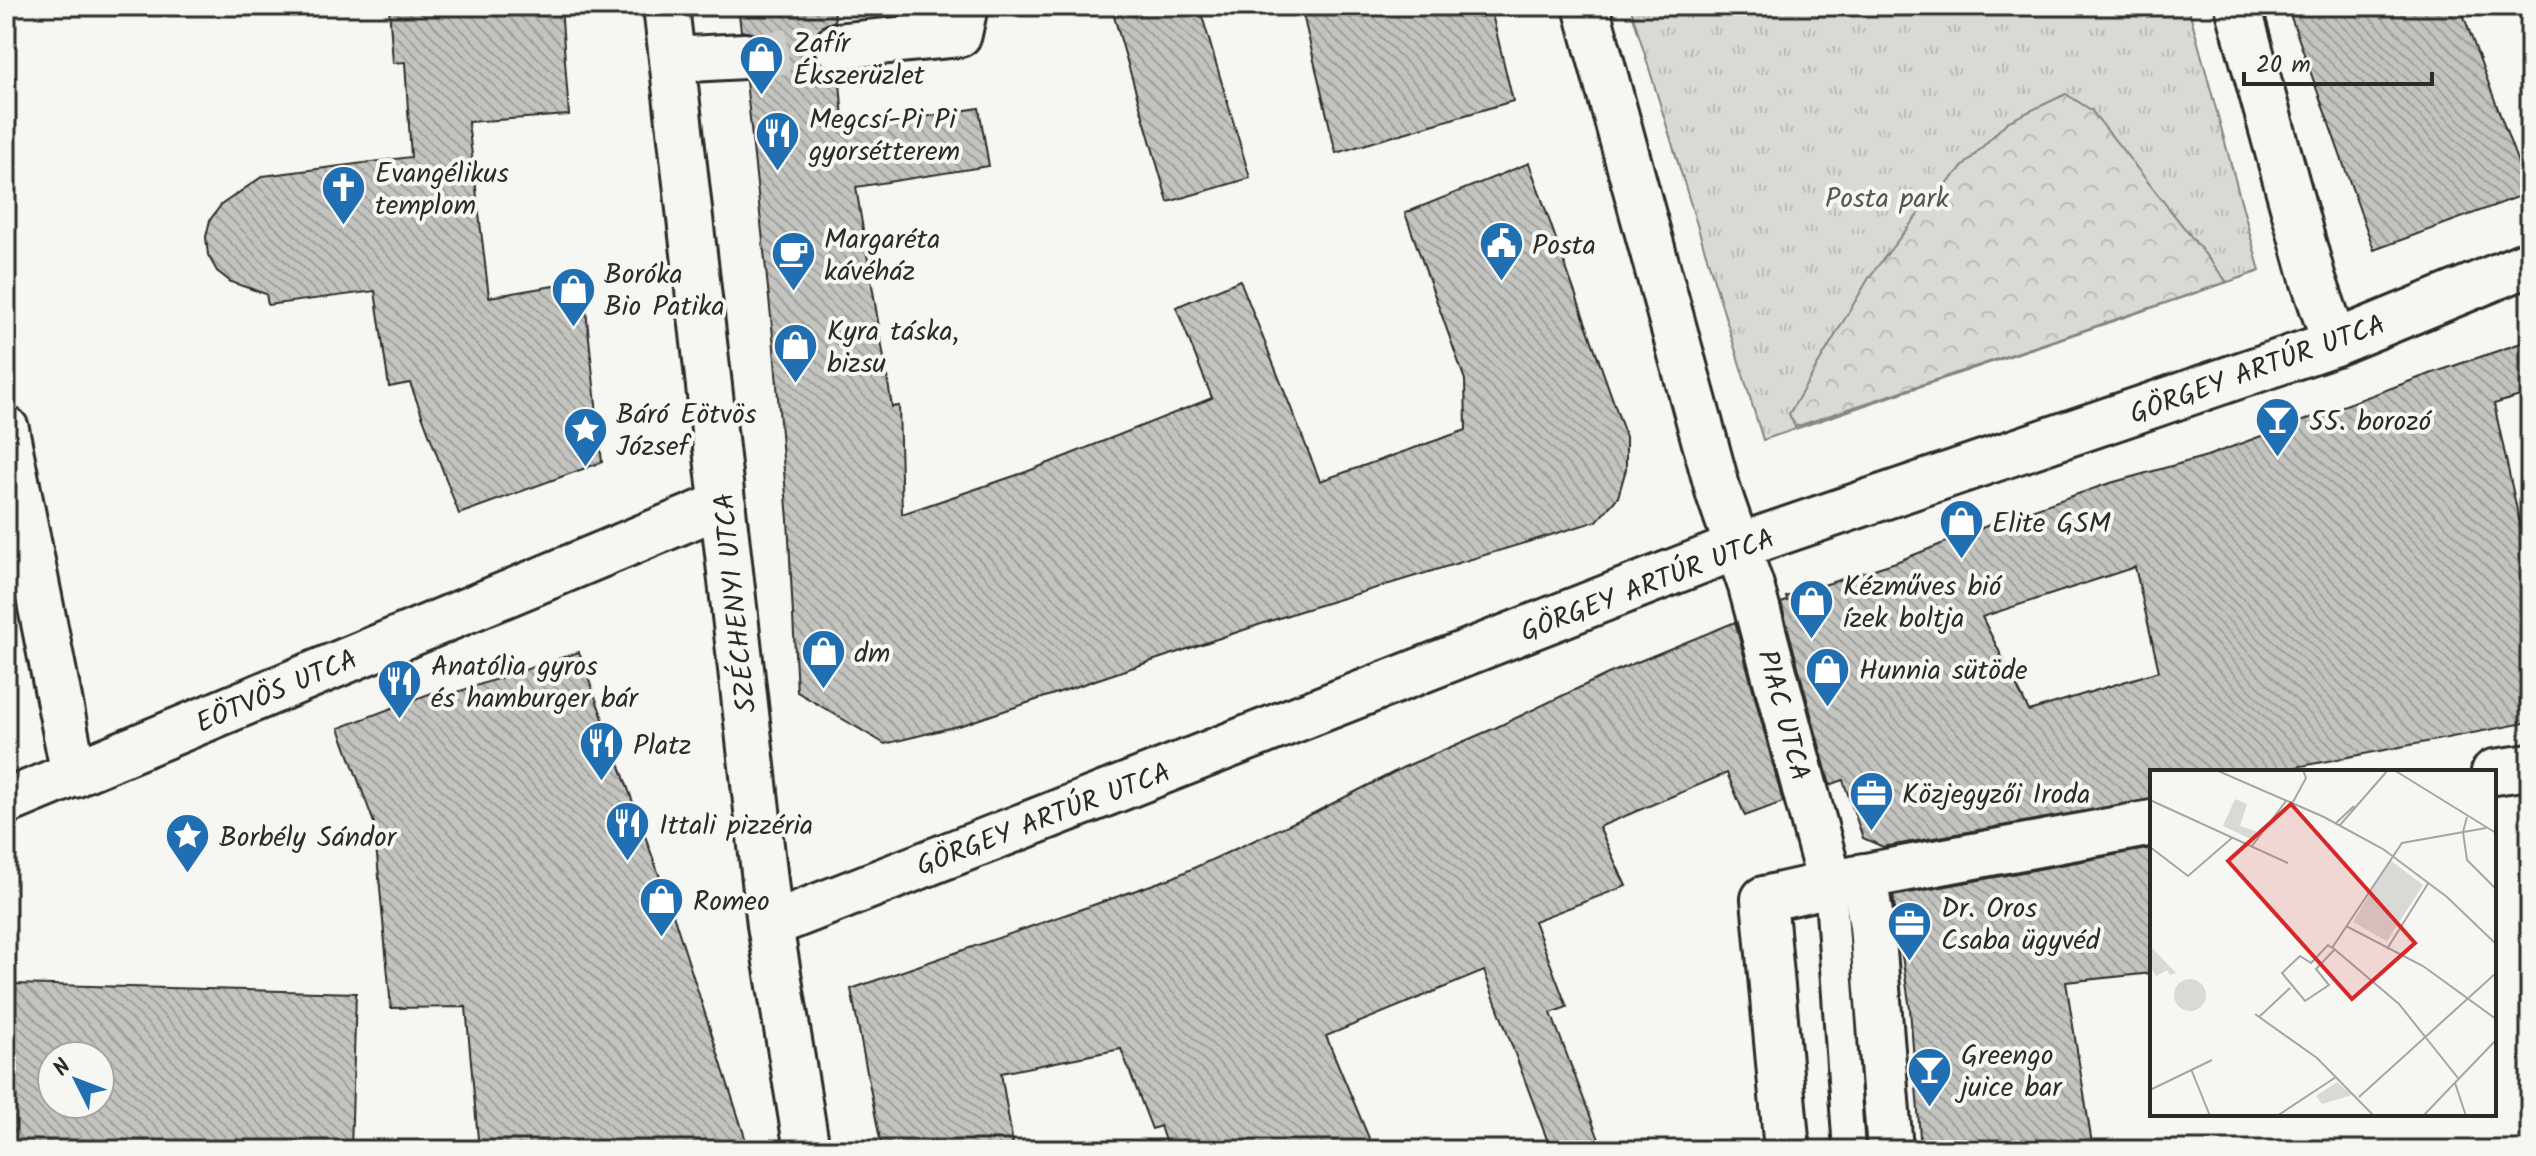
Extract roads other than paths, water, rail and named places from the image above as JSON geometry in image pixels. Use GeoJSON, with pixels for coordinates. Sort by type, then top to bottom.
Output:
{"type":"FeatureCollection","features":[{"type":"Feature","properties":{"kind":"street","name":"SZÉCHENYI UTCA"},"geometry":{"type":"LineString","coordinates":[[666,6],[770,925],[807,1150]]}},
{"type":"Feature","properties":{"kind":"street"},"geometry":{"type":"LineString","coordinates":[[837,46],[959,34],[965,6]]}},
{"type":"Feature","properties":{"kind":"street"},"geometry":{"type":"LineString","coordinates":[[1586,6],[1719,494],[1739,546]]}},
{"type":"Feature","properties":{"kind":"street"},"geometry":{"type":"LineString","coordinates":[[2238,6],[2313,279],[2335,343]]}},
{"type":"Feature","properties":{"kind":"street"},"geometry":{"type":"LineString","coordinates":[[672,60],[744,56]]}},
{"type":"Feature","properties":{"kind":"street","name":"GÖRGEY ARTÚR UTCA"},"geometry":{"type":"LineString","coordinates":[[770,925],[1739,546],[2335,343],[2530,263]]}},
{"type":"Feature","properties":{"kind":"street"},"geometry":{"type":"LineString","coordinates":[[6,429],[74,775]]}},
{"type":"Feature","properties":{"kind":"street","name":"EÖTVÖS UTCA"},"geometry":{"type":"LineString","coordinates":[[6,802],[723,504]]}},
{"type":"Feature","properties":{"kind":"street","name":"PIAC UTCA"},"geometry":{"type":"LineString","coordinates":[[1739,546],[1847,880],[1872,926],[1890,1150]]}},
{"type":"Feature","properties":{"kind":"street"},"geometry":{"type":"LineString","coordinates":[[2496,772],[2530,767]]}},
{"type":"Feature","properties":{"kind":"street"},"geometry":{"type":"LineString","coordinates":[[1787,1150],[1764,899],[1847,880],[2150,823]]}},
{"type":"Feature","properties":{"kind":"lane"},"geometry":{"type":"LineString","coordinates":[[1847,880],[1849,1150]]}},
{"type":"Feature","properties":{"kind":"tunnel"},"geometry":{"type":"LineString","coordinates":[[744,56],[837,46]]}},
{"type":"Feature","properties":{"kind":"place","name":"Zafír Ékszerüzlet"},"geometry":{"type":"Point","coordinates":[762,97]}},
{"type":"Feature","properties":{"kind":"place","name":"Megcsí-Pi Pi gyorsétterem"},"geometry":{"type":"Point","coordinates":[778,173]}},
{"type":"Feature","properties":{"kind":"place","name":"Evangélikus templom"},"geometry":{"type":"Point","coordinates":[344,227]}},
{"type":"Feature","properties":{"kind":"place","name":"Posta"},"geometry":{"type":"Point","coordinates":[1501,283]}},
{"type":"Feature","properties":{"kind":"place","name":"Margaréta kávéház"},"geometry":{"type":"Point","coordinates":[793,293]}},
{"type":"Feature","properties":{"kind":"place","name":"Boróka Bio Patika"},"geometry":{"type":"Point","coordinates":[573,328]}},
{"type":"Feature","properties":{"kind":"place","name":"Kyra táska, bizsu"},"geometry":{"type":"Point","coordinates":[796,385]}},
{"type":"Feature","properties":{"kind":"place","name":"55. borozó"},"geometry":{"type":"Point","coordinates":[2278,459]}},
{"type":"Feature","properties":{"kind":"place","name":"Báró Eötvös József"},"geometry":{"type":"Point","coordinates":[585,468]}},
{"type":"Feature","properties":{"kind":"place","name":"Elite GSM"},"geometry":{"type":"Point","coordinates":[1961,561]}},
{"type":"Feature","properties":{"kind":"place","name":"Kézműves bió ízek boltja"},"geometry":{"type":"Point","coordinates":[1812,640]}},
{"type":"Feature","properties":{"kind":"place","name":"dm"},"geometry":{"type":"Point","coordinates":[823,691]}},
{"type":"Feature","properties":{"kind":"place","name":"Hunnia sütöde"},"geometry":{"type":"Point","coordinates":[1828,708]}},
{"type":"Feature","properties":{"kind":"place","name":"Anatólia gyros és hamburger bár"},"geometry":{"type":"Point","coordinates":[400,720]}},
{"type":"Feature","properties":{"kind":"place","name":"Platz"},"geometry":{"type":"Point","coordinates":[602,783]}},
{"type":"Feature","properties":{"kind":"place","name":"Közjegyzői Iroda"},"geometry":{"type":"Point","coordinates":[1871,832]}},
{"type":"Feature","properties":{"kind":"place","name":"Ittali pizzéria"},"geometry":{"type":"Point","coordinates":[628,863]}},
{"type":"Feature","properties":{"kind":"place","name":"Borbély Sándor"},"geometry":{"type":"Point","coordinates":[188,875]}},
{"type":"Feature","properties":{"kind":"place","name":"Romeo"},"geometry":{"type":"Point","coordinates":[662,939]}},
{"type":"Feature","properties":{"kind":"place","name":"Dr. Oros Csaba ügyvéd"},"geometry":{"type":"Point","coordinates":[1910,962]}},
{"type":"Feature","properties":{"kind":"place","name":"Greengo juice bar"},"geometry":{"type":"Point","coordinates":[1930,1109]}},
{"type":"Feature","properties":{"kind":"park label","name":"Posta park"},"geometry":{"type":"Point","coordinates":[1887,197]}}]}
